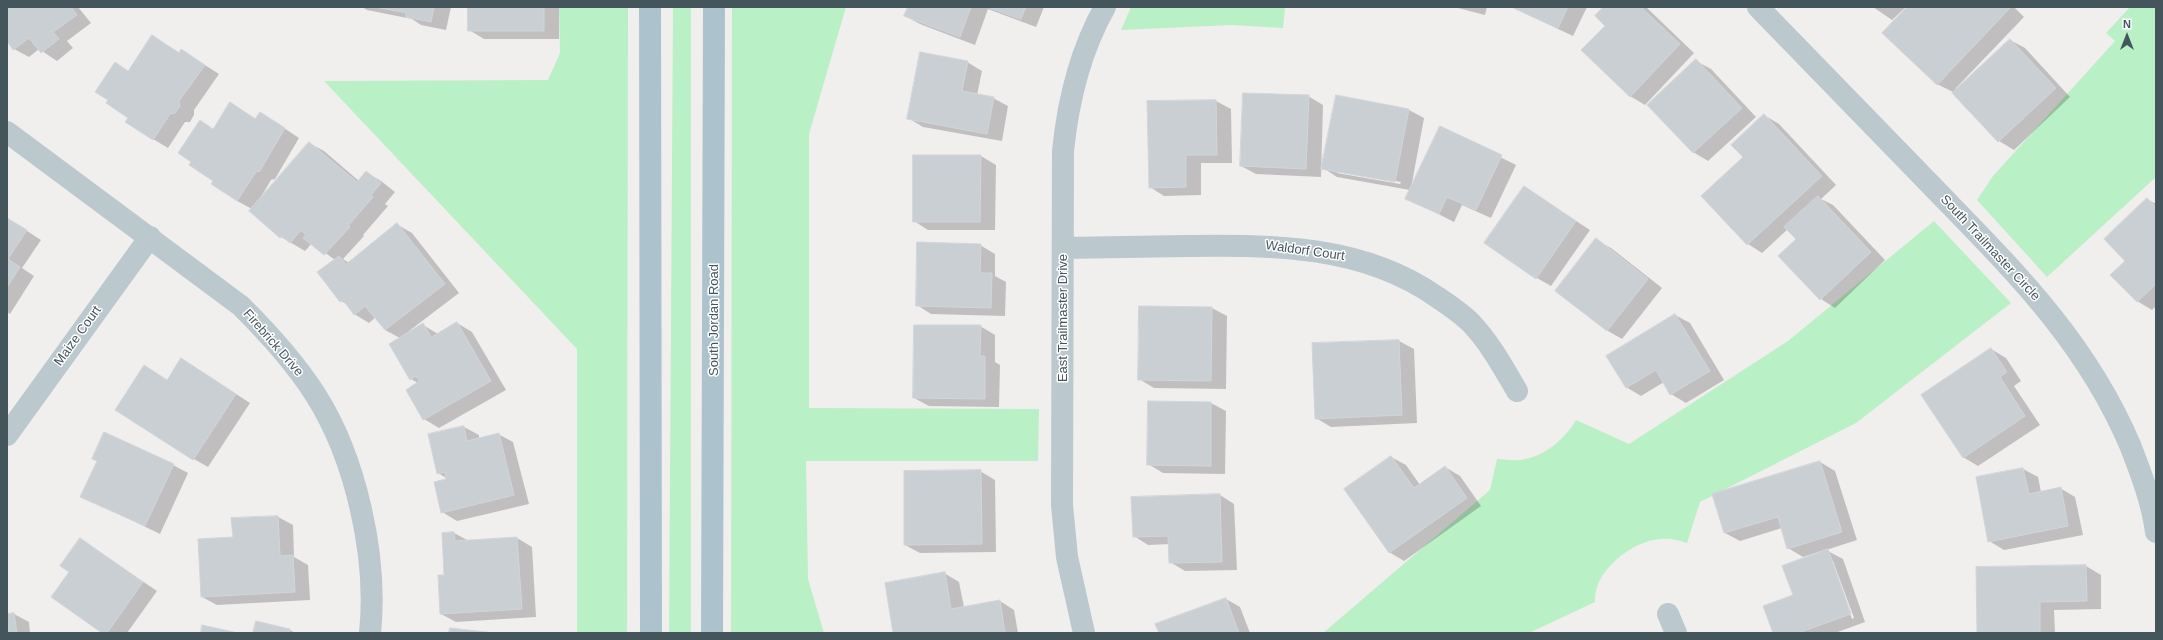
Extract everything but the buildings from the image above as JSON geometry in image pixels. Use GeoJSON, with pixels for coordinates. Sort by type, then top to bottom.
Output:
{"type":"FeatureCollection","features":[{"type":"Feature","properties":{"kind":"main road"},"geometry":{"type":"LineString","coordinates":[[650,7],[651,633]]}},
{"type":"Feature","properties":{"kind":"main road","name":"South Jordan Road"},"geometry":{"type":"LineString","coordinates":[[712,633],[714,7]]}},
{"type":"Feature","properties":{"kind":"street","name":"East Trailmaster Drive"},"geometry":{"type":"LineString","coordinates":[[1084,633],[1067,558],[1062,505],[1063,151],[1065,130],[1078,72],[1092,31],[1105,7]]}},
{"type":"Feature","properties":{"kind":"street","name":"South Trailmaster Circle"},"geometry":{"type":"LineString","coordinates":[[1758,7],[1972,227],[2057,320],[2089,365],[2121,424],[2143,479],[2156,526]]}},
{"type":"Feature","properties":{"kind":"street","name":"Firebrick Drive"},"geometry":{"type":"LineString","coordinates":[[7,132],[241,306],[269,334],[315,394],[335,432],[360,508],[372,582],[370,633]]}},
{"type":"Feature","properties":{"kind":"street","name":"Maize Court"},"geometry":{"type":"LineString","coordinates":[[7,435],[150,237]]}},
{"type":"Feature","properties":{"kind":"street","name":"Waldorf Court"},"geometry":{"type":"LineString","coordinates":[[1063,248],[1259,245],[1322,251],[1352,258],[1404,277],[1428,291],[1464,318],[1488,342],[1517,391]]}},
{"type":"Feature","properties":{"kind":"green space"},"geometry":{"type":"Polygon","coordinates":[[[559,7],[628,7],[627,633],[577,633],[577,349],[324,81],[548,80],[560,53],[559,7]]]}},
{"type":"Feature","properties":{"kind":"green space"},"geometry":{"type":"Polygon","coordinates":[[[673,7],[691,7],[691,633],[669,633],[673,7]]]}},
{"type":"Feature","properties":{"kind":"green space"},"geometry":{"type":"Polygon","coordinates":[[[732,7],[846,7],[809,134],[809,408],[1039,409],[1038,461],[806,461],[808,579],[824,633],[731,633],[732,7]]]}},
{"type":"Feature","properties":{"kind":"green space"},"geometry":{"type":"Polygon","coordinates":[[[1131,7],[1285,7],[1283,28],[1231,25],[1121,30],[1131,7]]]}},
{"type":"Feature","properties":{"kind":"green space"},"geometry":{"type":"Polygon","coordinates":[[[2130,7],[2156,7],[2156,177],[2047,277],[1977,200],[1993,176],[2115,41],[2106,33],[2130,7]]]}},
{"type":"Feature","properties":{"kind":"green space"},"geometry":{"type":"Polygon","coordinates":[[[1934,221],[2011,303],[1856,423],[1700,502],[1687,543],[1660,539],[1638,545],[1616,560],[1607,569],[1600,579],[1596,590],[1595,602],[1529,633],[1323,633],[1490,490],[1497,459],[1519,460],[1536,456],[1552,447],[1559,441],[1576,420],[1629,444],[1788,341],[1934,221]]]}}]}
